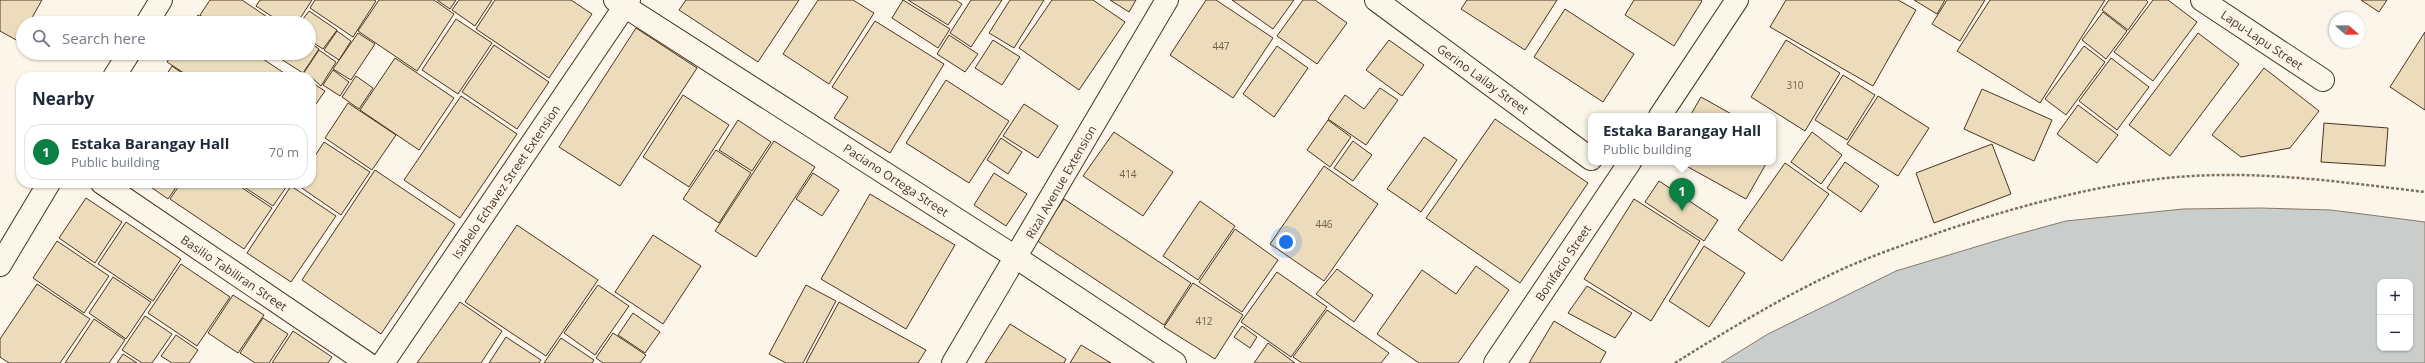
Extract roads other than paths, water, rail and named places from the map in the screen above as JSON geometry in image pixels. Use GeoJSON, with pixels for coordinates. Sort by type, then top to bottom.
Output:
{"type":"FeatureCollection","features":[{"type":"Feature","properties":{"kind":"street"},"geometry":{"type":"LineString","coordinates":[[151,16],[161,0]]}},
{"type":"Feature","properties":{"kind":"street","name":"Rizal Avenue Extension"},"geometry":{"type":"LineString","coordinates":[[953,363],[1017,258],[1167,0]]}},
{"type":"Feature","properties":{"kind":"street","name":"Gerino Lailay Street"},"geometry":{"type":"LineString","coordinates":[[1376,0],[1588,156]]}},
{"type":"Feature","properties":{"kind":"street"},"geometry":{"type":"LineString","coordinates":[[1662,113],[1737,0]]}},
{"type":"Feature","properties":{"kind":"street","name":"Lapu-Lapu Street"},"geometry":{"type":"LineString","coordinates":[[2202,0],[2323,80]]}},
{"type":"Feature","properties":{"kind":"street","name":"Paciano Ortega Street"},"geometry":{"type":"LineString","coordinates":[[623,2],[1017,258],[1175,363]]}},
{"type":"Feature","properties":{"kind":"street","name":"Isabelo Echavez Street Extension"},"geometry":{"type":"LineString","coordinates":[[383,363],[623,2]]}},
{"type":"Feature","properties":{"kind":"street"},"geometry":{"type":"LineString","coordinates":[[117,72],[125,60]]}},
{"type":"Feature","properties":{"kind":"street"},"geometry":{"type":"LineString","coordinates":[[1606,165],[1624,170]]}},
{"type":"Feature","properties":{"kind":"street","name":"Bonifacio Street"},"geometry":{"type":"LineString","coordinates":[[1495,363],[1624,170]]}},
{"type":"Feature","properties":{"kind":"street"},"geometry":{"type":"LineString","coordinates":[[0,265],[46,188]]}},
{"type":"Feature","properties":{"kind":"street","name":"Basilio Tabiliran Street"},"geometry":{"type":"LineString","coordinates":[[109,188],[367,363]]}},
{"type":"Feature","properties":{"kind":"place","name":"Estaka Barangay Hall"},"geometry":{"type":"Point","coordinates":[1682,211]}}]}
